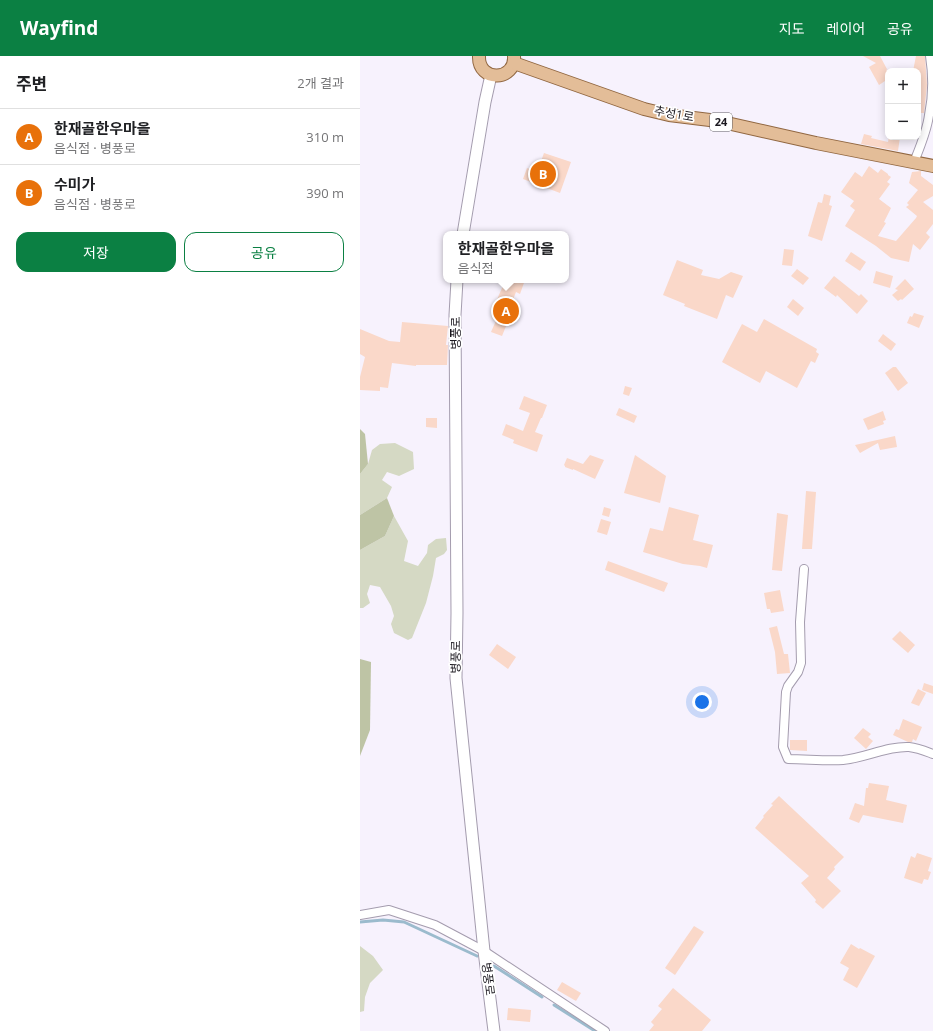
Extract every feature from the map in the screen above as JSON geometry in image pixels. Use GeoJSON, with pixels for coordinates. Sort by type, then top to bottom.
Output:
{"type":"FeatureCollection","features":[{"type":"Feature","properties":{"kind":"main road"},"geometry":{"type":"LineString","coordinates":[[479,56],[480,66],[484,71],[494,76],[500,76],[510,70],[514,59]]}},
{"type":"Feature","properties":{"kind":"main road","name":"추성1로"},"geometry":{"type":"LineString","coordinates":[[514,59],[644,109],[718,121],[816,143],[933,166]]}},
{"type":"Feature","properties":{"kind":"main road"},"geometry":{"type":"LineString","coordinates":[[464,231],[485,102],[491,75]]}},
{"type":"Feature","properties":{"kind":"main road","name":"병풍로"},"geometry":{"type":"LineString","coordinates":[[457,283],[455,315],[456,678],[484,951],[494,1031]]}},
{"type":"Feature","properties":{"kind":"street"},"geometry":{"type":"LineString","coordinates":[[914,162],[929,115],[932,91],[930,56]]}},
{"type":"Feature","properties":{"kind":"street"},"geometry":{"type":"LineString","coordinates":[[804,569],[800,622],[801,663],[798,672],[788,686],[786,699],[783,747],[788,759],[844,760],[899,747],[915,748],[933,754]]}},
{"type":"Feature","properties":{"kind":"street"},"geometry":{"type":"LineString","coordinates":[[360,915],[389,910],[435,925],[484,951],[606,1031]]}},
{"type":"Feature","properties":{"kind":"green space"},"geometry":{"type":"Polygon","coordinates":[[[360,429],[365,434],[368,464],[360,474],[360,429]]]}},
{"type":"Feature","properties":{"kind":"green space"},"geometry":{"type":"Polygon","coordinates":[[[395,443],[413,452],[414,469],[399,476],[387,472],[382,480],[392,487],[387,498],[360,515],[360,474],[368,464],[372,450],[380,444],[395,443]]]}},
{"type":"Feature","properties":{"kind":"green space"},"geometry":{"type":"Polygon","coordinates":[[[387,498],[394,516],[385,536],[360,550],[360,515],[387,498]]]}},
{"type":"Feature","properties":{"kind":"green space"},"geometry":{"type":"Polygon","coordinates":[[[394,516],[408,541],[404,561],[418,566],[427,553],[428,545],[436,539],[446,538],[447,550],[444,554],[436,558],[426,603],[412,638],[408,640],[394,633],[391,624],[394,616],[391,606],[380,587],[370,585],[367,594],[370,603],[363,608],[360,608],[360,550],[385,536],[394,516]]]}},
{"type":"Feature","properties":{"kind":"green space"},"geometry":{"type":"Polygon","coordinates":[[[360,659],[371,662],[370,730],[360,756],[360,659]]]}},
{"type":"Feature","properties":{"kind":"green space"},"geometry":{"type":"Polygon","coordinates":[[[360,946],[373,956],[383,970],[370,983],[365,997],[364,1011],[360,1012],[360,946]]]}},
{"type":"Feature","properties":{"kind":"building"},"geometry":{"type":"Polygon","coordinates":[[[863,56],[880,56],[886,68],[885,68],[885,81],[879,85],[869,67],[876,63],[863,56]]]}},
{"type":"Feature","properties":{"kind":"building"},"geometry":{"type":"Polygon","coordinates":[[[916,56],[925,56],[927,85],[924,113],[921,113],[921,68],[914,68],[916,56]]]}},
{"type":"Feature","properties":{"kind":"building"},"geometry":{"type":"Polygon","coordinates":[[[864,134],[872,136],[871,138],[888,142],[888,140],[900,140],[898,151],[861,144],[864,134]]]}},
{"type":"Feature","properties":{"kind":"building"},"geometry":{"type":"Polygon","coordinates":[[[544,153],[571,162],[560,193],[523,179],[527,168],[537,172],[544,153]]]}},
{"type":"Feature","properties":{"kind":"building"},"geometry":{"type":"Polygon","coordinates":[[[869,166],[878,173],[881,169],[891,177],[887,182],[890,184],[879,199],[891,208],[884,222],[886,223],[878,236],[896,241],[916,218],[917,216],[906,207],[909,205],[907,203],[918,190],[909,183],[912,172],[921,171],[921,176],[933,185],[933,196],[923,202],[933,210],[933,224],[926,233],[930,237],[920,250],[913,244],[909,262],[891,258],[876,246],[845,226],[855,210],[850,206],[854,201],[841,192],[855,172],[862,177],[869,166]]]}},
{"type":"Feature","properties":{"kind":"building"},"geometry":{"type":"Polygon","coordinates":[[[824,194],[831,196],[829,205],[832,206],[822,241],[808,236],[818,202],[822,203],[824,194]]]}},
{"type":"Feature","properties":{"kind":"building"},"geometry":{"type":"Polygon","coordinates":[[[784,249],[794,250],[792,266],[782,265],[784,249]]]}},
{"type":"Feature","properties":{"kind":"building"},"geometry":{"type":"Polygon","coordinates":[[[851,252],[866,262],[860,271],[845,261],[851,252]]]}},
{"type":"Feature","properties":{"kind":"building"},"geometry":{"type":"Polygon","coordinates":[[[677,260],[703,270],[701,275],[719,279],[731,272],[743,276],[733,298],[726,295],[717,319],[684,306],[685,304],[663,295],[677,260]]]}},
{"type":"Feature","properties":{"kind":"building"},"geometry":{"type":"Polygon","coordinates":[[[797,269],[809,278],[803,285],[791,276],[797,269]]]}},
{"type":"Feature","properties":{"kind":"building"},"geometry":{"type":"Polygon","coordinates":[[[876,271],[893,276],[890,288],[873,283],[876,271]]]}},
{"type":"Feature","properties":{"kind":"building"},"geometry":{"type":"Polygon","coordinates":[[[834,276],[859,296],[861,294],[868,301],[857,314],[837,295],[836,297],[824,288],[834,276]]]}},
{"type":"Feature","properties":{"kind":"building"},"geometry":{"type":"Polygon","coordinates":[[[905,279],[914,289],[902,300],[901,299],[898,301],[892,295],[898,290],[895,289],[905,279]]]}},
{"type":"Feature","properties":{"kind":"building"},"geometry":{"type":"Polygon","coordinates":[[[504,283],[524,283],[520,294],[516,292],[506,318],[509,319],[502,336],[491,332],[499,314],[492,311],[504,283]]]}},
{"type":"Feature","properties":{"kind":"building"},"geometry":{"type":"Polygon","coordinates":[[[793,299],[804,308],[798,316],[787,307],[793,299]]]}},
{"type":"Feature","properties":{"kind":"building"},"geometry":{"type":"Polygon","coordinates":[[[914,313],[924,316],[919,328],[907,323],[910,316],[912,317],[914,313]]]}},
{"type":"Feature","properties":{"kind":"building"},"geometry":{"type":"Polygon","coordinates":[[[764,319],[817,349],[816,352],[819,354],[815,363],[811,361],[797,388],[766,371],[760,383],[722,362],[742,324],[757,332],[764,319]]]}},
{"type":"Feature","properties":{"kind":"building"},"geometry":{"type":"Polygon","coordinates":[[[402,322],[448,326],[446,345],[448,345],[447,365],[416,366],[392,363],[388,388],[380,387],[380,391],[360,390],[360,377],[365,357],[360,354],[360,329],[389,341],[400,342],[402,322]]]}},
{"type":"Feature","properties":{"kind":"building"},"geometry":{"type":"Polygon","coordinates":[[[883,334],[896,344],[891,351],[878,341],[883,334]]]}},
{"type":"Feature","properties":{"kind":"building"},"geometry":{"type":"Polygon","coordinates":[[[893,367],[896,367],[908,383],[898,391],[885,373],[893,367]]]}},
{"type":"Feature","properties":{"kind":"building"},"geometry":{"type":"Polygon","coordinates":[[[625,386],[632,388],[629,396],[623,394],[625,386]]]}},
{"type":"Feature","properties":{"kind":"building"},"geometry":{"type":"Polygon","coordinates":[[[524,396],[547,405],[535,432],[543,435],[537,452],[513,443],[514,440],[502,435],[506,424],[523,431],[530,413],[519,409],[524,396]]]}},
{"type":"Feature","properties":{"kind":"building"},"geometry":{"type":"Polygon","coordinates":[[[619,408],[637,416],[634,423],[616,415],[619,408]]]}},
{"type":"Feature","properties":{"kind":"building"},"geometry":{"type":"Polygon","coordinates":[[[883,411],[886,420],[883,421],[884,424],[868,430],[863,419],[883,411]]]}},
{"type":"Feature","properties":{"kind":"building"},"geometry":{"type":"Polygon","coordinates":[[[426,418],[437,418],[437,428],[426,427],[426,418]]]}},
{"type":"Feature","properties":{"kind":"building"},"geometry":{"type":"Polygon","coordinates":[[[895,436],[897,447],[880,450],[878,443],[860,453],[855,445],[895,436]]]}},
{"type":"Feature","properties":{"kind":"building"},"geometry":{"type":"Polygon","coordinates":[[[590,455],[604,460],[595,479],[565,467],[564,465],[567,458],[583,464],[590,455]]]}},
{"type":"Feature","properties":{"kind":"building"},"geometry":{"type":"Polygon","coordinates":[[[635,455],[666,476],[660,503],[624,493],[635,455]]]}},
{"type":"Feature","properties":{"kind":"building"},"geometry":{"type":"Polygon","coordinates":[[[806,491],[816,492],[812,549],[802,549],[806,491]]]}},
{"type":"Feature","properties":{"kind":"building"},"geometry":{"type":"Polygon","coordinates":[[[604,507],[611,509],[609,517],[602,515],[604,507]]]}},
{"type":"Feature","properties":{"kind":"building"},"geometry":{"type":"Polygon","coordinates":[[[669,507],[699,515],[693,540],[713,545],[707,568],[683,564],[643,552],[650,528],[663,531],[669,507]]]}},
{"type":"Feature","properties":{"kind":"building"},"geometry":{"type":"Polygon","coordinates":[[[777,513],[788,515],[782,571],[772,570],[777,513]]]}},
{"type":"Feature","properties":{"kind":"building"},"geometry":{"type":"Polygon","coordinates":[[[601,519],[611,522],[607,535],[597,532],[601,519]]]}},
{"type":"Feature","properties":{"kind":"building"},"geometry":{"type":"Polygon","coordinates":[[[608,561],[668,583],[664,592],[605,570],[608,561]]]}},
{"type":"Feature","properties":{"kind":"building"},"geometry":{"type":"Polygon","coordinates":[[[780,590],[784,611],[771,613],[770,609],[767,609],[764,593],[780,590]]]}},
{"type":"Feature","properties":{"kind":"building"},"geometry":{"type":"Polygon","coordinates":[[[777,626],[784,654],[788,654],[790,673],[777,674],[775,652],[769,628],[777,626]]]}},
{"type":"Feature","properties":{"kind":"building"},"geometry":{"type":"Polygon","coordinates":[[[900,631],[915,645],[908,653],[892,639],[900,631]]]}},
{"type":"Feature","properties":{"kind":"building"},"geometry":{"type":"Polygon","coordinates":[[[497,644],[516,657],[508,669],[489,655],[497,644]]]}},
{"type":"Feature","properties":{"kind":"building"},"geometry":{"type":"Polygon","coordinates":[[[924,683],[933,686],[933,694],[922,690],[924,683]]]}},
{"type":"Feature","properties":{"kind":"building"},"geometry":{"type":"Polygon","coordinates":[[[918,689],[926,693],[919,706],[911,703],[918,689]]]}},
{"type":"Feature","properties":{"kind":"building"},"geometry":{"type":"Polygon","coordinates":[[[903,719],[922,727],[916,741],[913,739],[912,742],[908,742],[893,735],[896,729],[899,730],[903,719]]]}},
{"type":"Feature","properties":{"kind":"building"},"geometry":{"type":"Polygon","coordinates":[[[863,728],[871,734],[868,737],[873,741],[866,749],[854,738],[863,728]]]}},
{"type":"Feature","properties":{"kind":"building"},"geometry":{"type":"Polygon","coordinates":[[[790,740],[807,740],[807,751],[790,750],[790,740]]]}},
{"type":"Feature","properties":{"kind":"building"},"geometry":{"type":"Polygon","coordinates":[[[869,783],[889,786],[886,800],[907,805],[903,823],[863,815],[859,823],[849,819],[855,803],[864,806],[866,788],[868,788],[869,783]]]}},
{"type":"Feature","properties":{"kind":"building"},"geometry":{"type":"Polygon","coordinates":[[[779,796],[844,857],[834,867],[835,869],[827,878],[841,891],[823,909],[815,902],[816,900],[801,883],[809,876],[755,828],[773,805],[771,804],[779,796]]]}},
{"type":"Feature","properties":{"kind":"building"},"geometry":{"type":"Polygon","coordinates":[[[917,853],[932,858],[928,871],[931,872],[928,880],[924,879],[922,884],[904,878],[911,856],[915,858],[917,853]]]}},
{"type":"Feature","properties":{"kind":"building"},"geometry":{"type":"Polygon","coordinates":[[[694,926],[704,932],[675,975],[665,968],[694,926]]]}},
{"type":"Feature","properties":{"kind":"building"},"geometry":{"type":"Polygon","coordinates":[[[851,944],[875,956],[857,988],[843,980],[849,968],[840,963],[851,944]]]}},
{"type":"Feature","properties":{"kind":"building"},"geometry":{"type":"Polygon","coordinates":[[[562,982],[581,993],[576,1001],[557,990],[562,982]]]}},
{"type":"Feature","properties":{"kind":"building"},"geometry":{"type":"Polygon","coordinates":[[[673,988],[711,1020],[702,1031],[649,1031],[654,1025],[651,1022],[662,1009],[658,1006],[673,988]]]}},
{"type":"Feature","properties":{"kind":"building"},"geometry":{"type":"Polygon","coordinates":[[[508,1008],[531,1010],[530,1022],[507,1020],[508,1008]]]}},
{"type":"Feature","properties":{"kind":"waterway"},"geometry":{"type":"LineString","coordinates":[[360,922],[383,920],[404,922],[477,956]]}},
{"type":"Feature","properties":{"kind":"waterway"},"geometry":{"type":"LineString","coordinates":[[494,966],[542,997]]}},
{"type":"Feature","properties":{"kind":"waterway"},"geometry":{"type":"LineString","coordinates":[[554,1005],[595,1031]]}},
{"type":"Feature","properties":{"kind":"place","name":"수미가"},"geometry":{"type":"Point","coordinates":[543,174]}},
{"type":"Feature","properties":{"kind":"place","name":"한재골한우마을"},"geometry":{"type":"Point","coordinates":[506,311]}}]}
